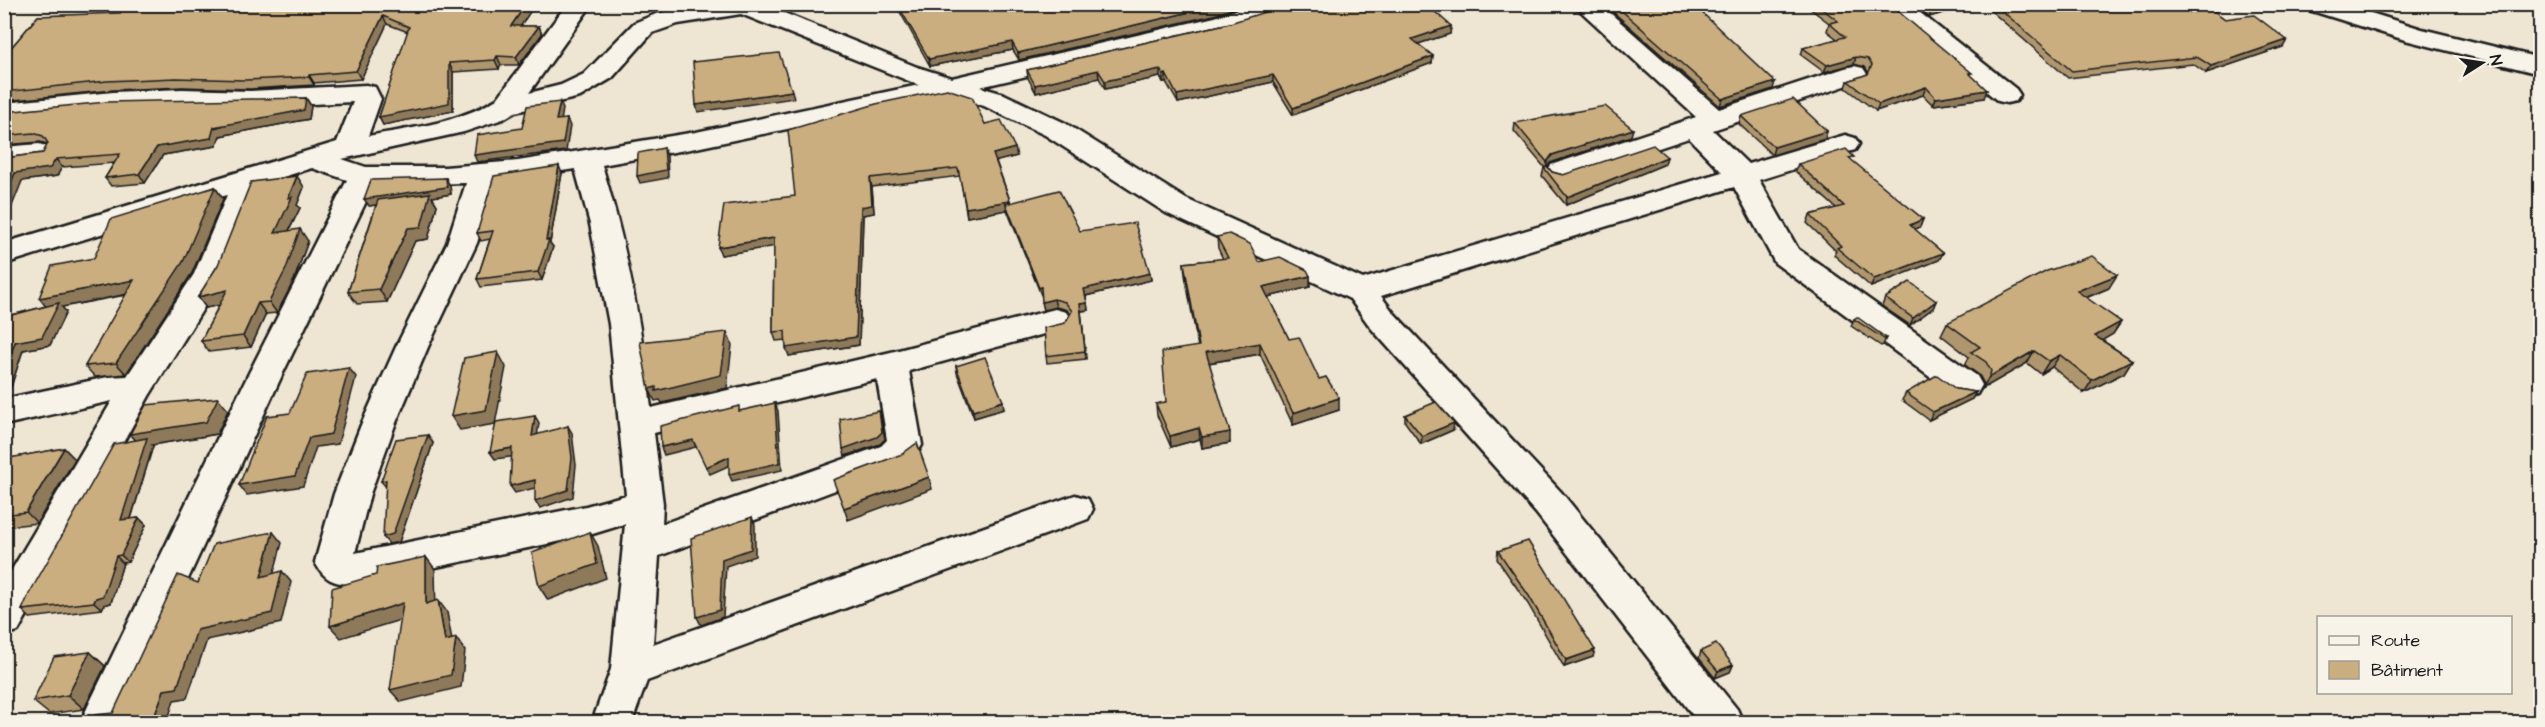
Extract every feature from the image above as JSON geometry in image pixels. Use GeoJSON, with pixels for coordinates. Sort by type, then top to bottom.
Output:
{"type":"FeatureCollection","features":[{"type":"Feature","properties":{"kind":"street"},"geometry":{"type":"LineString","coordinates":[[507,105],[580,4]]}},
{"type":"Feature","properties":{"kind":"street"},"geometry":{"type":"LineString","coordinates":[[4,254],[312,159],[356,162],[445,176],[518,170],[696,140],[952,86],[1221,23],[1283,4]]}},
{"type":"Feature","properties":{"kind":"street"},"geometry":{"type":"LineString","coordinates":[[1586,4],[1703,122],[1742,175],[1786,256],[1965,385]]}},
{"type":"Feature","properties":{"kind":"street"},"geometry":{"type":"LineString","coordinates":[[1893,4],[2007,95]]}},
{"type":"Feature","properties":{"kind":"street"},"geometry":{"type":"LineString","coordinates":[[2314,4],[2414,35],[2541,66]]}},
{"type":"Feature","properties":{"kind":"street"},"geometry":{"type":"LineString","coordinates":[[356,162],[488,117],[507,105],[555,96],[581,86],[601,74],[641,29],[657,22],[758,7],[908,73],[994,100],[1054,129],[1176,206],[1361,291],[1382,320],[1549,503],[1669,652],[1722,723]]}},
{"type":"Feature","properties":{"kind":"street"},"geometry":{"type":"LineString","coordinates":[[1561,171],[1703,122],[1854,74]]}},
{"type":"Feature","properties":{"kind":"street"},"geometry":{"type":"LineString","coordinates":[[4,111],[113,100],[182,97],[250,99],[366,93],[368,99],[356,162],[266,373],[103,719]]}},
{"type":"Feature","properties":{"kind":"street"},"geometry":{"type":"LineString","coordinates":[[1361,291],[1845,144]]}},
{"type":"Feature","properties":{"kind":"street"},"geometry":{"type":"LineString","coordinates":[[4,156],[39,153]]}},
{"type":"Feature","properties":{"kind":"street"},"geometry":{"type":"LineString","coordinates":[[586,158],[605,224],[625,324],[645,504],[631,669],[612,723]]}},
{"type":"Feature","properties":{"kind":"street"},"geometry":{"type":"LineString","coordinates":[[484,173],[462,243],[412,347],[378,425],[352,494],[334,562],[340,569],[354,569],[586,521],[645,504]]}},
{"type":"Feature","properties":{"kind":"street"},"geometry":{"type":"LineString","coordinates":[[4,619],[137,388],[209,275],[249,177]]}},
{"type":"Feature","properties":{"kind":"street"},"geometry":{"type":"LineString","coordinates":[[637,424],[891,364],[1055,320]]}},
{"type":"Feature","properties":{"kind":"street"},"geometry":{"type":"LineString","coordinates":[[640,547],[892,455],[905,445],[891,364]]}},
{"type":"Feature","properties":{"kind":"street"},"geometry":{"type":"LineString","coordinates":[[4,412],[108,389],[137,388]]}},
{"type":"Feature","properties":{"kind":"street"},"geometry":{"type":"LineString","coordinates":[[631,669],[1075,509]]}},
{"type":"Feature","properties":{"kind":"building"},"geometry":{"type":"Polygon","coordinates":[[[126,4],[526,4],[511,26],[539,26],[516,57],[497,56],[495,60],[449,63],[449,103],[379,117],[409,27],[383,16],[356,71],[309,75],[309,77],[245,80],[176,78],[107,81],[4,92],[4,56],[38,16],[120,13],[126,4]]]}},
{"type":"Feature","properties":{"kind":"building"},"geometry":{"type":"Polygon","coordinates":[[[1029,4],[1031,7],[1042,4],[1223,4],[1018,53],[1012,42],[929,59],[898,5],[1029,4]]]}},
{"type":"Feature","properties":{"kind":"building"},"geometry":{"type":"Polygon","coordinates":[[[1290,4],[1426,4],[1451,26],[1412,39],[1433,56],[1293,108],[1273,75],[1177,95],[1166,74],[1163,75],[1160,69],[1105,81],[1098,70],[1035,85],[1027,70],[1230,23],[1290,4]]]}},
{"type":"Feature","properties":{"kind":"building"},"geometry":{"type":"Polygon","coordinates":[[[1614,4],[1693,4],[1775,82],[1722,99],[1614,4]]]}},
{"type":"Feature","properties":{"kind":"building"},"geometry":{"type":"Polygon","coordinates":[[[1816,4],[1889,4],[1972,73],[1969,73],[1987,90],[1936,98],[1926,87],[1879,104],[1848,81],[1868,74],[1872,65],[1868,59],[1856,57],[1827,65],[1803,48],[1845,37],[1829,23],[1838,21],[1816,4]]]}},
{"type":"Feature","properties":{"kind":"building"},"geometry":{"type":"Polygon","coordinates":[[[1925,4],[1952,4],[1932,10],[1925,4]]]}},
{"type":"Feature","properties":{"kind":"building"},"geometry":{"type":"Polygon","coordinates":[[[1994,4],[2204,4],[2225,19],[2254,15],[2287,40],[2211,66],[2197,57],[2072,71],[1994,4]]]}},
{"type":"Feature","properties":{"kind":"building"},"geometry":{"type":"Polygon","coordinates":[[[779,53],[792,91],[696,105],[693,62],[779,53]]]}},
{"type":"Feature","properties":{"kind":"building"},"geometry":{"type":"Polygon","coordinates":[[[947,89],[972,97],[985,124],[1001,120],[1015,148],[993,154],[1010,201],[966,208],[958,168],[870,178],[872,205],[861,207],[856,337],[786,348],[785,331],[773,332],[774,238],[718,247],[724,205],[795,196],[788,130],[876,104],[947,89]]]}},
{"type":"Feature","properties":{"kind":"building"},"geometry":{"type":"Polygon","coordinates":[[[306,98],[304,110],[214,127],[211,138],[157,147],[139,174],[105,178],[120,154],[56,159],[50,168],[15,173],[4,199],[4,158],[43,153],[48,143],[43,136],[33,133],[4,136],[4,112],[107,102],[306,98]]]}},
{"type":"Feature","properties":{"kind":"building"},"geometry":{"type":"Polygon","coordinates":[[[1793,99],[1827,131],[1774,147],[1741,116],[1793,99]]]}},
{"type":"Feature","properties":{"kind":"building"},"geometry":{"type":"Polygon","coordinates":[[[560,102],[556,120],[567,119],[563,143],[474,155],[477,135],[522,128],[527,106],[560,102]]]}},
{"type":"Feature","properties":{"kind":"building"},"geometry":{"type":"Polygon","coordinates":[[[1605,106],[1633,129],[1552,155],[1547,162],[1515,123],[1605,106]]]}},
{"type":"Feature","properties":{"kind":"building"},"geometry":{"type":"Polygon","coordinates":[[[1653,145],[1667,157],[1567,197],[1544,168],[1548,167],[1552,172],[1563,175],[1653,145]]]}},
{"type":"Feature","properties":{"kind":"building"},"geometry":{"type":"Polygon","coordinates":[[[664,148],[666,170],[637,176],[638,153],[664,148]]]}},
{"type":"Feature","properties":{"kind":"building"},"geometry":{"type":"Polygon","coordinates":[[[1846,149],[1854,157],[1849,158],[1923,219],[1910,225],[1943,253],[1874,279],[1837,248],[1841,246],[1810,215],[1844,206],[1798,164],[1846,149]]]}},
{"type":"Feature","properties":{"kind":"building"},"geometry":{"type":"Polygon","coordinates":[[[559,166],[546,240],[549,240],[538,272],[477,279],[493,231],[477,233],[494,176],[559,166]]]}},
{"type":"Feature","properties":{"kind":"building"},"geometry":{"type":"Polygon","coordinates":[[[297,176],[288,198],[292,197],[275,233],[300,229],[286,269],[269,302],[258,303],[243,336],[201,341],[227,290],[198,297],[218,265],[251,182],[297,176]]]}},
{"type":"Feature","properties":{"kind":"building"},"geometry":{"type":"Polygon","coordinates":[[[446,178],[447,187],[364,199],[371,180],[446,178]]]}},
{"type":"Feature","properties":{"kind":"building"},"geometry":{"type":"Polygon","coordinates":[[[215,187],[183,262],[116,363],[85,366],[134,280],[39,298],[52,266],[94,258],[111,219],[215,187]]]}},
{"type":"Feature","properties":{"kind":"building"},"geometry":{"type":"Polygon","coordinates":[[[1059,190],[1080,231],[1135,223],[1150,273],[1084,289],[1087,303],[1080,304],[1085,351],[1046,356],[1044,328],[1065,323],[1072,311],[1065,302],[1054,299],[1042,302],[1041,287],[1039,288],[1006,204],[1059,190]]]}},
{"type":"Feature","properties":{"kind":"building"},"geometry":{"type":"Polygon","coordinates":[[[430,193],[421,227],[408,228],[379,289],[348,292],[378,200],[430,193]]]}},
{"type":"Feature","properties":{"kind":"building"},"geometry":{"type":"Polygon","coordinates":[[[1229,234],[1250,244],[1259,262],[1280,257],[1307,270],[1310,276],[1263,287],[1289,339],[1299,337],[1319,379],[1326,377],[1339,398],[1293,413],[1260,343],[1206,352],[1230,432],[1202,437],[1199,428],[1170,436],[1156,404],[1166,402],[1162,352],[1199,346],[1184,263],[1228,258],[1217,237],[1229,234]]]}},
{"type":"Feature","properties":{"kind":"building"},"geometry":{"type":"Polygon","coordinates":[[[2092,256],[2117,275],[2077,291],[2121,322],[2095,336],[2132,360],[2092,380],[2060,355],[2049,361],[2034,351],[1989,377],[1991,371],[1986,362],[1971,352],[1980,347],[1947,323],[2047,271],[2092,256]]]}},
{"type":"Feature","properties":{"kind":"building"},"geometry":{"type":"Polygon","coordinates":[[[1910,282],[1936,301],[1913,318],[1885,298],[1910,282]]]}},
{"type":"Feature","properties":{"kind":"building"},"geometry":{"type":"Polygon","coordinates":[[[59,303],[42,337],[15,342],[4,373],[4,317],[59,303]]]}},
{"type":"Feature","properties":{"kind":"building"},"geometry":{"type":"Polygon","coordinates":[[[1857,317],[1886,338],[1884,339],[1854,319],[1857,317]]]}},
{"type":"Feature","properties":{"kind":"building"},"geometry":{"type":"Polygon","coordinates":[[[727,332],[721,375],[656,391],[656,387],[649,389],[640,342],[727,332]]]}},
{"type":"Feature","properties":{"kind":"building"},"geometry":{"type":"Polygon","coordinates":[[[498,352],[486,410],[451,416],[464,358],[498,352]]]}},
{"type":"Feature","properties":{"kind":"building"},"geometry":{"type":"Polygon","coordinates":[[[985,357],[1003,401],[973,411],[956,366],[985,357]]]}},
{"type":"Feature","properties":{"kind":"building"},"geometry":{"type":"Polygon","coordinates":[[[349,368],[331,434],[309,438],[295,476],[239,485],[267,416],[290,413],[307,374],[349,368]]]}},
{"type":"Feature","properties":{"kind":"building"},"geometry":{"type":"Polygon","coordinates":[[[1937,375],[1956,389],[1976,392],[1933,412],[1906,393],[1937,375]]]}},
{"type":"Feature","properties":{"kind":"building"},"geometry":{"type":"Polygon","coordinates":[[[218,398],[206,422],[130,434],[146,405],[218,398]]]}},
{"type":"Feature","properties":{"kind":"building"},"geometry":{"type":"Polygon","coordinates":[[[1436,402],[1454,423],[1422,436],[1405,415],[1436,402]]]}},
{"type":"Feature","properties":{"kind":"building"},"geometry":{"type":"Polygon","coordinates":[[[775,403],[779,463],[729,474],[729,457],[706,467],[693,440],[661,447],[660,426],[739,406],[739,411],[775,403]]]}},
{"type":"Feature","properties":{"kind":"building"},"geometry":{"type":"Polygon","coordinates":[[[879,411],[882,432],[877,437],[843,449],[840,419],[879,411]]]}},
{"type":"Feature","properties":{"kind":"building"},"geometry":{"type":"Polygon","coordinates":[[[535,416],[532,436],[568,426],[572,458],[568,490],[535,501],[535,480],[510,486],[512,448],[490,452],[496,422],[535,416]]]}},
{"type":"Feature","properties":{"kind":"building"},"geometry":{"type":"Polygon","coordinates":[[[428,435],[393,534],[383,537],[386,480],[381,481],[396,439],[428,435]]]}},
{"type":"Feature","properties":{"kind":"building"},"geometry":{"type":"Polygon","coordinates":[[[147,438],[121,520],[139,518],[121,555],[116,556],[103,596],[96,598],[94,602],[22,610],[114,444],[147,438]]]}},
{"type":"Feature","properties":{"kind":"building"},"geometry":{"type":"Polygon","coordinates":[[[917,443],[929,477],[844,508],[833,480],[902,454],[917,443]]]}},
{"type":"Feature","properties":{"kind":"building"},"geometry":{"type":"Polygon","coordinates":[[[64,448],[26,512],[4,515],[4,459],[64,448]]]}},
{"type":"Feature","properties":{"kind":"building"},"geometry":{"type":"Polygon","coordinates":[[[752,517],[751,549],[722,559],[720,610],[697,617],[691,538],[752,517]]]}},
{"type":"Feature","properties":{"kind":"building"},"geometry":{"type":"Polygon","coordinates":[[[273,532],[261,577],[282,571],[272,613],[197,630],[177,688],[164,690],[152,723],[92,723],[95,715],[113,713],[178,575],[198,583],[214,544],[273,532]]]}},
{"type":"Feature","properties":{"kind":"building"},"geometry":{"type":"Polygon","coordinates":[[[590,532],[597,564],[539,586],[532,553],[590,532]]]}},
{"type":"Feature","properties":{"kind":"building"},"geometry":{"type":"Polygon","coordinates":[[[1528,541],[1595,650],[1566,660],[1529,596],[1498,551],[1528,541]]]}},
{"type":"Feature","properties":{"kind":"building"},"geometry":{"type":"Polygon","coordinates":[[[426,557],[426,604],[438,600],[445,641],[456,638],[451,675],[390,690],[403,603],[330,626],[332,588],[376,575],[377,567],[426,557]]]}},
{"type":"Feature","properties":{"kind":"building"},"geometry":{"type":"Polygon","coordinates":[[[1716,644],[1733,665],[1718,671],[1701,651],[1716,644]]]}},
{"type":"Feature","properties":{"kind":"building"},"geometry":{"type":"Polygon","coordinates":[[[90,652],[68,695],[33,701],[54,657],[90,652]]]}},
{"type":"Feature","properties":{"kind":"building"},"geometry":{"type":"Polygon","coordinates":[[[1857,716],[1863,723],[1849,723],[1857,716]]]}}]}
